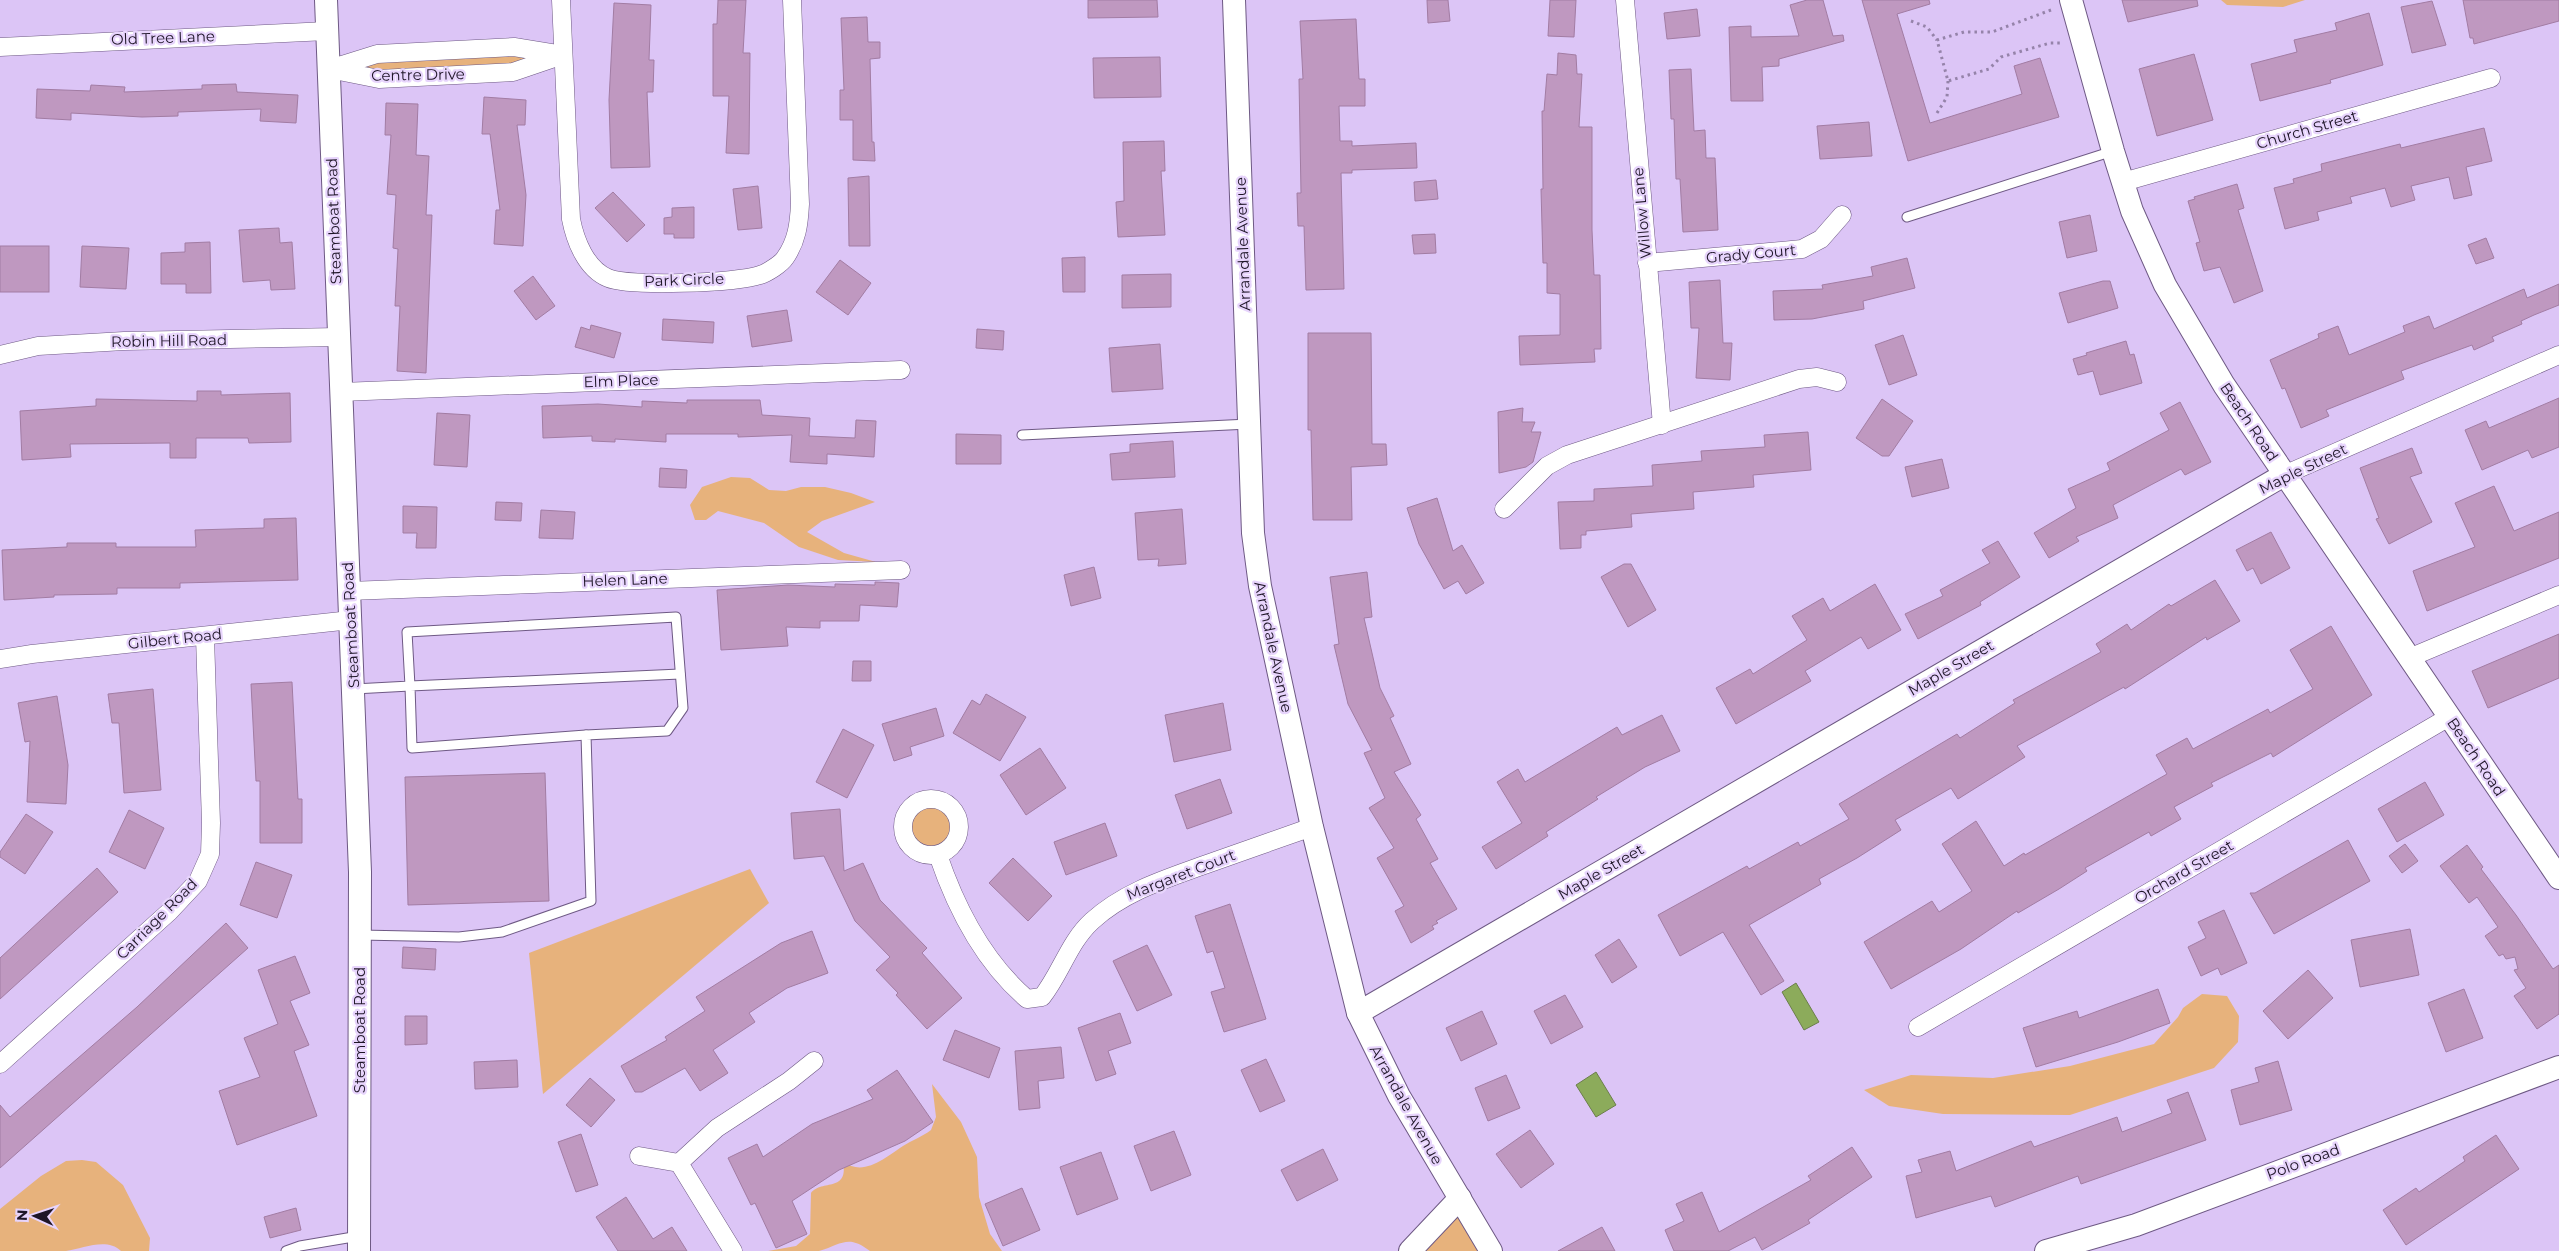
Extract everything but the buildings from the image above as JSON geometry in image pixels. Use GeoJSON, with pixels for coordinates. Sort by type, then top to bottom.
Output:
{"type":"FeatureCollection","features":[{"type":"Feature","properties":{"kind":"street","name":"Steamboat Road"},"geometry":{"type":"LineString","coordinates":[[326,0],[360,872],[359,1243]]}},
{"type":"Feature","properties":{"kind":"street","name":"Park Circle"},"geometry":{"type":"LineString","coordinates":[[561,0],[571,219],[574,238],[592,266],[607,278],[626,282],[701,282],[761,275],[784,259],[799,231],[800,204],[792,0]]}},
{"type":"Feature","properties":{"kind":"street","name":"Arrandale Avenue"},"geometry":{"type":"LineString","coordinates":[[1234,0],[1253,533],[1260,586],[1312,827],[1358,1013],[1398,1096],[1491,1251]]}},
{"type":"Feature","properties":{"kind":"street","name":"Willow Lane"},"geometry":{"type":"LineString","coordinates":[[1625,0],[1662,425]]}},
{"type":"Feature","properties":{"kind":"street","name":"Beach Road"},"geometry":{"type":"LineString","coordinates":[[2063,4],[2132,211],[2164,285],[2224,385],[2559,878]]}},
{"type":"Feature","properties":{"kind":"street","name":"Old Tree Lane"},"geometry":{"type":"LineString","coordinates":[[0,47],[327,31]]}},
{"type":"Feature","properties":{"kind":"street","name":"Centre Drive"},"geometry":{"type":"LineString","coordinates":[[328,69],[377,54],[514,47],[563,55]]}},
{"type":"Feature","properties":{"kind":"street","name":"Centre Drive"},"geometry":{"type":"LineString","coordinates":[[328,69],[379,79],[513,72],[563,55]]}},
{"type":"Feature","properties":{"kind":"street","name":"Church Street"},"geometry":{"type":"LineString","coordinates":[[2123,182],[2491,78]]}},
{"type":"Feature","properties":{"kind":"street","name":"Grady Court"},"geometry":{"type":"LineString","coordinates":[[1647,263],[1802,249],[1821,239],[1842,216]]}},
{"type":"Feature","properties":{"kind":"street","name":"Robin Hill Road"},"geometry":{"type":"LineString","coordinates":[[0,355],[38,346],[124,341],[339,338]]}},
{"type":"Feature","properties":{"kind":"street","name":"Maple Street"},"geometry":{"type":"LineString","coordinates":[[1358,1013],[2284,475],[2559,356]]}},
{"type":"Feature","properties":{"kind":"street","name":"Elm Place"},"geometry":{"type":"LineString","coordinates":[[341,392],[901,370]]}},
{"type":"Feature","properties":{"kind":"street"},"geometry":{"type":"LineString","coordinates":[[1504,508],[1547,466],[1567,455],[1799,379],[1817,378],[1837,382]]}},
{"type":"Feature","properties":{"kind":"street","name":"Helen Lane"},"geometry":{"type":"LineString","coordinates":[[349,591],[901,570]]}},
{"type":"Feature","properties":{"kind":"street"},"geometry":{"type":"LineString","coordinates":[[2409,658],[2559,596]]}},
{"type":"Feature","properties":{"kind":"street","name":"Gilbert Road"},"geometry":{"type":"LineString","coordinates":[[0,659],[351,620]]}},
{"type":"Feature","properties":{"kind":"street","name":"Carriage Road"},"geometry":{"type":"LineString","coordinates":[[0,1064],[169,912],[198,881],[210,854],[212,823],[205,636]]}},
{"type":"Feature","properties":{"kind":"street","name":"Orchard Street"},"geometry":{"type":"LineString","coordinates":[[1918,1027],[2449,717]]}},
{"type":"Feature","properties":{"kind":"street","name":"Margaret Court"},"geometry":{"type":"LineString","coordinates":[[938,855],[949,887],[964,918],[1007,982],[1027,999],[1042,997],[1054,982],[1076,939],[1091,922],[1120,898],[1152,883],[1312,827]]}},
{"type":"Feature","properties":{"kind":"street"},"geometry":{"type":"LineString","coordinates":[[680,1163],[717,1128],[789,1081],[814,1062]]}},
{"type":"Feature","properties":{"kind":"street","name":"Polo Road"},"geometry":{"type":"LineString","coordinates":[[2046,1251],[2136,1225],[2559,1067]]}},
{"type":"Feature","properties":{"kind":"street"},"geometry":{"type":"LineString","coordinates":[[639,1156],[680,1163],[734,1251]]}},
{"type":"Feature","properties":{"kind":"street"},"geometry":{"type":"LineString","coordinates":[[1410,1251],[1460,1198]]}},
{"type":"Feature","properties":{"kind":"lane"},"geometry":{"type":"LineString","coordinates":[[1906,217],[2113,151]]}},
{"type":"Feature","properties":{"kind":"lane"},"geometry":{"type":"LineString","coordinates":[[1022,436],[1249,424]]}},
{"type":"Feature","properties":{"kind":"lane"},"geometry":{"type":"LineString","coordinates":[[676,617],[680,674],[683,708],[667,731],[412,748],[407,632],[676,617]]}},
{"type":"Feature","properties":{"kind":"lane"},"geometry":{"type":"LineString","coordinates":[[354,689],[680,674]]}},
{"type":"Feature","properties":{"kind":"lane"},"geometry":{"type":"LineString","coordinates":[[360,935],[459,937],[502,932],[591,901],[586,735]]}},
{"type":"Feature","properties":{"kind":"lane"},"geometry":{"type":"LineString","coordinates":[[286,1251],[300,1246],[359,1243]]}},
{"type":"Feature","properties":{"kind":"path"},"geometry":{"type":"LineString","coordinates":[[1936,40],[1964,32],[1992,32],[2063,4]]}},
{"type":"Feature","properties":{"kind":"path"},"geometry":{"type":"LineString","coordinates":[[1911,21],[1927,27],[1936,40],[1948,81],[1947,97],[1937,113]]}},
{"type":"Feature","properties":{"kind":"path"},"geometry":{"type":"LineString","coordinates":[[1948,81],[1989,69],[2001,56],[2050,43],[2064,42]]}},
{"type":"Feature","properties":{"kind":"shaded area"},"geometry":{"type":"Polygon","coordinates":[[[2221,0],[2305,0],[2283,7],[2227,5],[2221,0]]]}},
{"type":"Feature","properties":{"kind":"shaded area"},"geometry":{"type":"Polygon","coordinates":[[[515,51],[548,56],[512,67],[378,73],[346,68],[377,59],[515,51]]]}},
{"type":"Feature","properties":{"kind":"shaded area"},"geometry":{"type":"Polygon","coordinates":[[[731,477],[750,478],[769,490],[786,491],[801,487],[825,487],[851,493],[875,502],[822,521],[807,532],[844,553],[876,562],[838,560],[799,547],[764,523],[718,511],[706,520],[695,520],[690,505],[702,487],[731,477]]]}},
{"type":"Feature","properties":{"kind":"shaded area"},"geometry":{"type":"Polygon","coordinates":[[[930,804],[943,808],[949,814],[953,827],[949,840],[943,846],[930,850],[917,846],[911,840],[907,827],[911,814],[917,808],[930,804]]]}},
{"type":"Feature","properties":{"kind":"shaded area"},"geometry":{"type":"Polygon","coordinates":[[[750,869],[769,903],[543,1094],[529,953],[750,869]]]}},
{"type":"Feature","properties":{"kind":"shaded area"},"geometry":{"type":"Polygon","coordinates":[[[1796,983],[1819,1022],[1804,1030],[1782,992],[1796,983]]]}},
{"type":"Feature","properties":{"kind":"shaded area"},"geometry":{"type":"Polygon","coordinates":[[[2202,994],[2227,996],[2239,1016],[2238,1042],[2214,1068],[2070,1115],[1943,1114],[1889,1106],[1864,1090],[1911,1075],[1993,1078],[2070,1066],[2154,1044],[2178,1017],[2183,1008],[2202,994]]]}},
{"type":"Feature","properties":{"kind":"shaded area"},"geometry":{"type":"Polygon","coordinates":[[[1596,1072],[1616,1105],[1596,1117],[1576,1085],[1596,1072]]]}},
{"type":"Feature","properties":{"kind":"shaded area"},"geometry":{"type":"Polygon","coordinates":[[[932,1084],[961,1122],[977,1157],[979,1197],[990,1234],[1002,1251],[870,1251],[856,1243],[845,1242],[819,1251],[768,1251],[796,1246],[810,1234],[811,1193],[842,1178],[844,1171],[843,1161],[851,1166],[866,1167],[882,1160],[931,1130],[936,1117],[932,1084]]]}},
{"type":"Feature","properties":{"kind":"shaded area"},"geometry":{"type":"Polygon","coordinates":[[[82,1160],[96,1162],[123,1185],[150,1238],[149,1251],[121,1251],[115,1247],[101,1244],[66,1251],[0,1251],[0,1209],[41,1176],[66,1161],[82,1160]]]}},
{"type":"Feature","properties":{"kind":"shaded area"},"geometry":{"type":"Polygon","coordinates":[[[1460,1198],[1491,1251],[1410,1251],[1460,1198]]]}}]}
